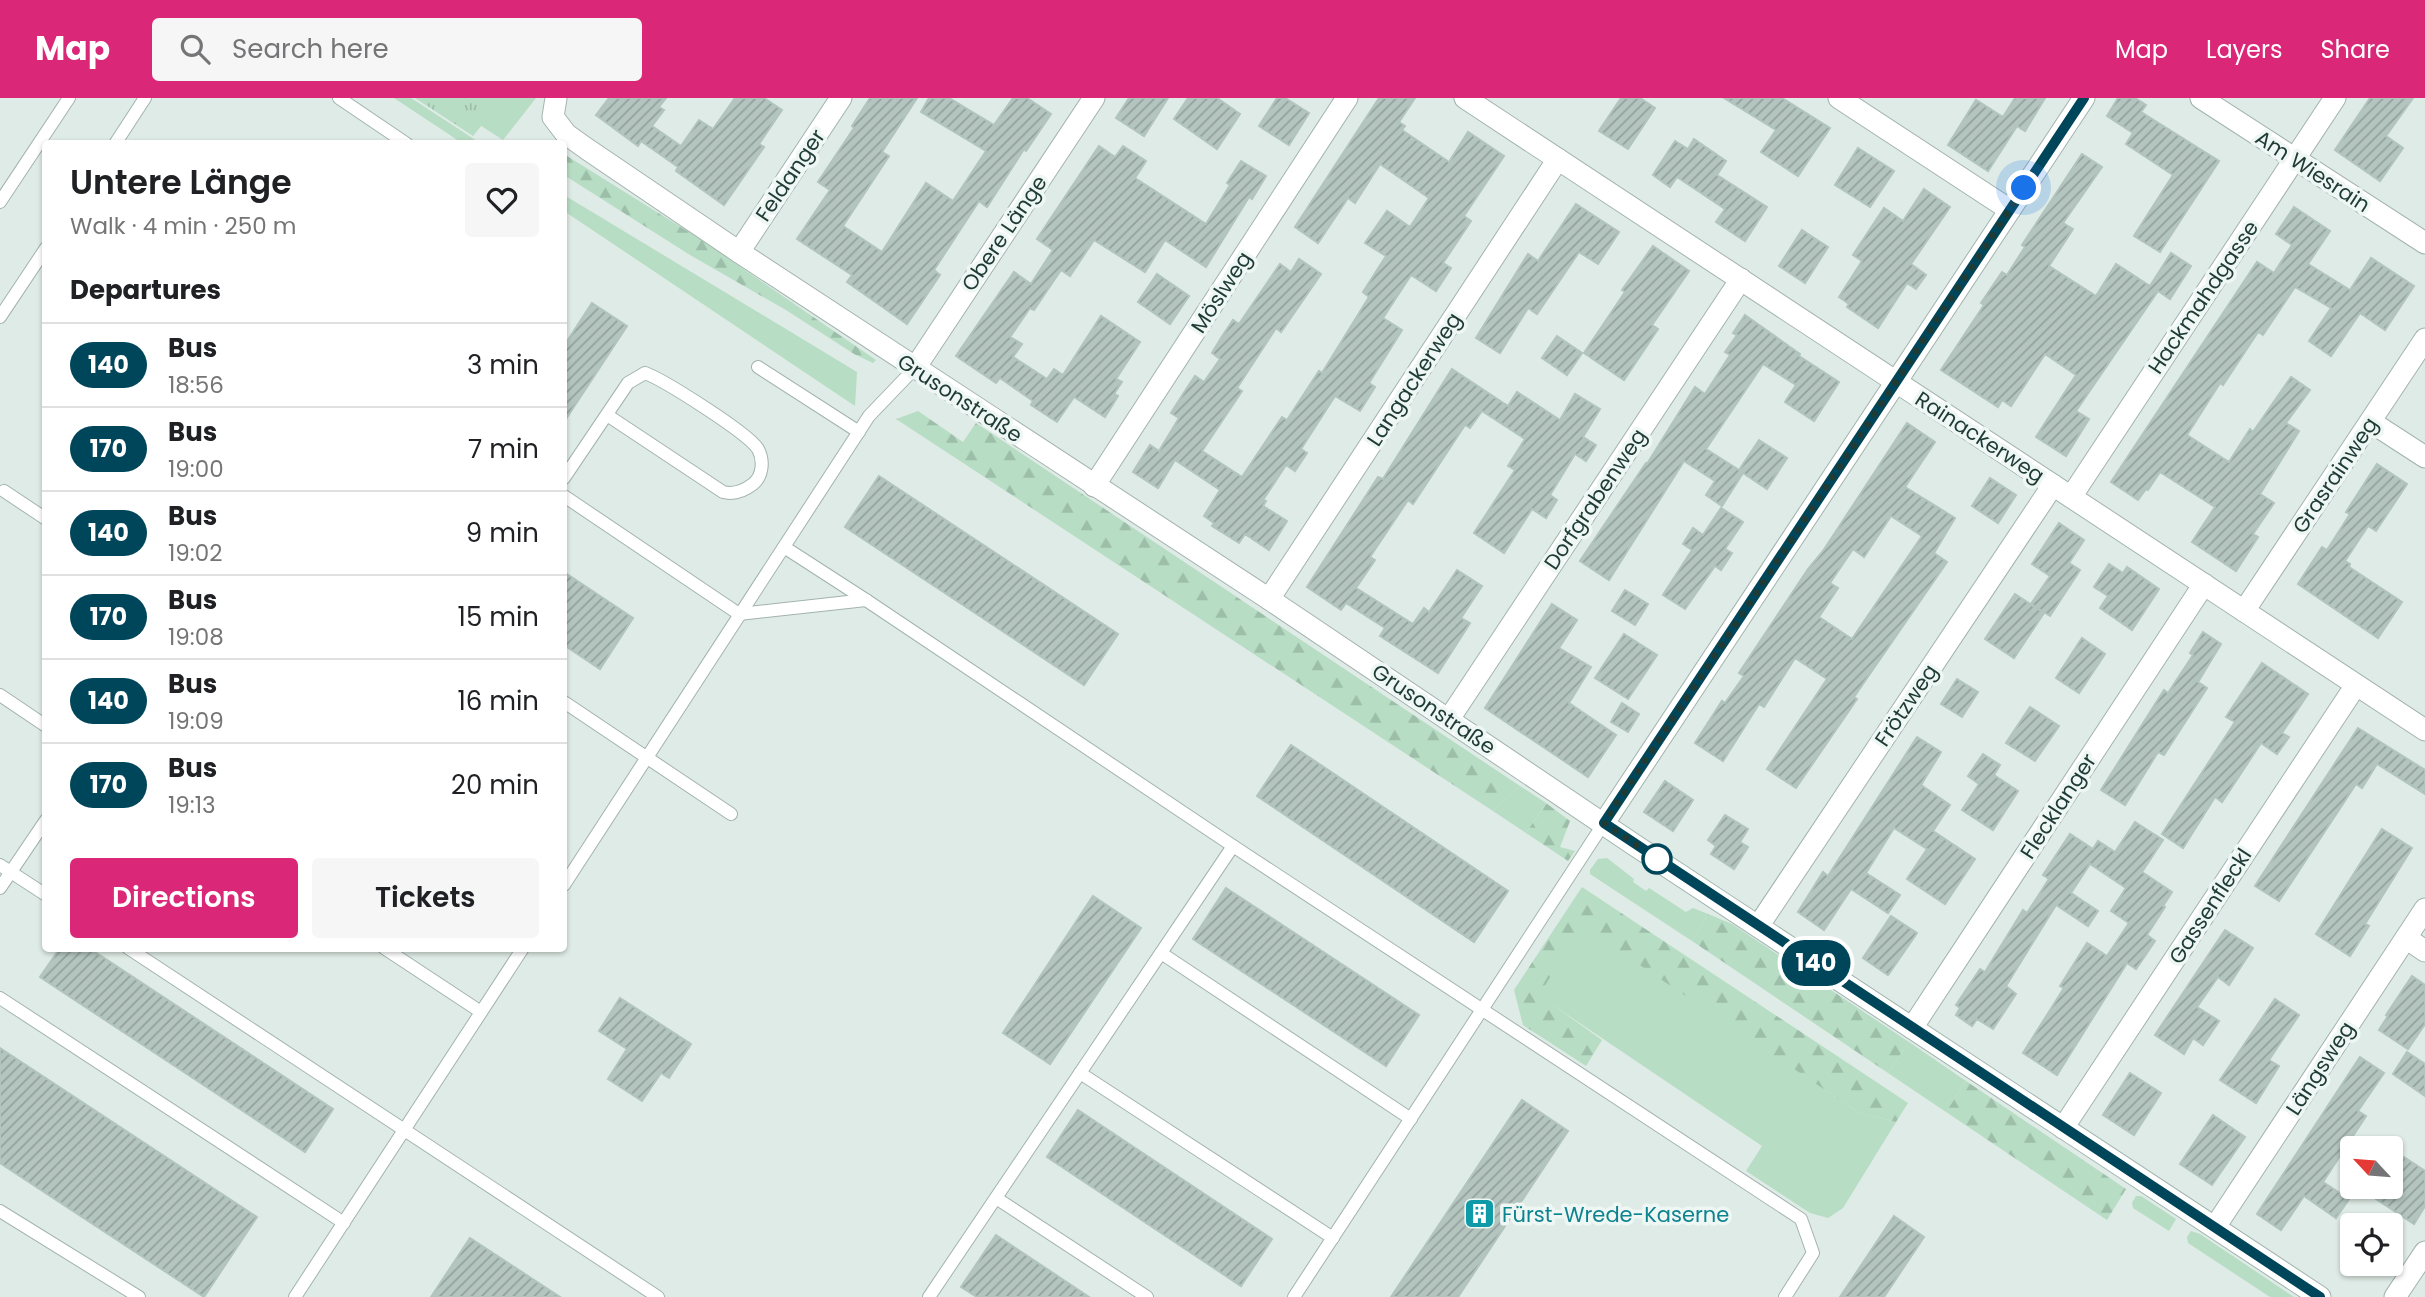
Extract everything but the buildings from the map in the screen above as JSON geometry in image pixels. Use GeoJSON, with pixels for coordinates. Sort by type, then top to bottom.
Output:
{"type":"FeatureCollection","features":[{"type":"Feature","properties":{"kind":"street","name":"Feldanger"},"geometry":{"type":"LineString","coordinates":[[739,252],[841,98]]}},
{"type":"Feature","properties":{"kind":"street","name":"Obere Länge"},"geometry":{"type":"LineString","coordinates":[[915,368],[1094,98]]}},
{"type":"Feature","properties":{"kind":"street","name":"Möslweg"},"geometry":{"type":"LineString","coordinates":[[1094,486],[1347,98]]}},
{"type":"Feature","properties":{"kind":"street","name":"Rainackerweg"},"geometry":{"type":"LineString","coordinates":[[1465,98],[1492,105],[1558,159],[2425,730]]}},
{"type":"Feature","properties":{"kind":"street"},"geometry":{"type":"LineString","coordinates":[[1839,98],[2010,210]]}},
{"type":"Feature","properties":{"kind":"street"},"geometry":{"type":"LineString","coordinates":[[1604,823],[2084,98]]}},
{"type":"Feature","properties":{"kind":"street","name":"Am Wiesrain"},"geometry":{"type":"LineString","coordinates":[[2201,98],[2425,243]]}},
{"type":"Feature","properties":{"kind":"street","name":"Hackmahdgasse"},"geometry":{"type":"LineString","coordinates":[[2062,491],[2335,98]]}},
{"type":"Feature","properties":{"kind":"street","name":"Grusonstraße"},"geometry":{"type":"LineString","coordinates":[[555,107],[566,134],[739,252],[1269,599],[2320,1297]]}},
{"type":"Feature","properties":{"kind":"street","name":"Langackerweg"},"geometry":{"type":"LineString","coordinates":[[1269,599],[1558,159]]}},
{"type":"Feature","properties":{"kind":"street","name":"Dorfgrabenweg"},"geometry":{"type":"LineString","coordinates":[[1449,719],[1741,279]]}},
{"type":"Feature","properties":{"kind":"street","name":"Grasrainweg"},"geometry":{"type":"LineString","coordinates":[[2244,611],[2425,339]]}},
{"type":"Feature","properties":{"kind":"street"},"geometry":{"type":"LineString","coordinates":[[2371,422],[2425,457]]}},
{"type":"Feature","properties":{"kind":"street","name":"Frötzweg"},"geometry":{"type":"LineString","coordinates":[[1759,925],[2062,491]]}},
{"type":"Feature","properties":{"kind":"street","name":"Flecklanger"},"geometry":{"type":"LineString","coordinates":[[1912,1028],[2204,584]]}},
{"type":"Feature","properties":{"kind":"street","name":"Gassenfleckl"},"geometry":{"type":"LineString","coordinates":[[2063,1128],[2356,685]]}},
{"type":"Feature","properties":{"kind":"street","name":"Längsweg"},"geometry":{"type":"LineString","coordinates":[[2215,1227],[2425,909]]}},
{"type":"Feature","properties":{"kind":"street"},"geometry":{"type":"LineString","coordinates":[[2406,938],[2425,951]]}},
{"type":"Feature","properties":{"kind":"street"},"geometry":{"type":"LineString","coordinates":[[2395,1297],[2425,1252]]}},
{"type":"Feature","properties":{"kind":"lane"},"geometry":{"type":"LineString","coordinates":[[0,202],[69,98]]}},
{"type":"Feature","properties":{"kind":"lane"},"geometry":{"type":"LineString","coordinates":[[118,140],[145,98]]}},
{"type":"Feature","properties":{"kind":"lane"},"geometry":{"type":"LineString","coordinates":[[339,98],[401,140]]}},
{"type":"Feature","properties":{"kind":"lane"},"geometry":{"type":"LineString","coordinates":[[0,317],[42,254]]}},
{"type":"Feature","properties":{"kind":"lane"},"geometry":{"type":"LineString","coordinates":[[758,367],[859,432]]}},
{"type":"Feature","properties":{"kind":"lane"},"geometry":{"type":"LineString","coordinates":[[567,881],[869,416],[915,368]]}},
{"type":"Feature","properties":{"kind":"lane"},"geometry":{"type":"LineString","coordinates":[[567,474],[628,383],[645,373],[741,432],[760,452],[761,471],[757,480],[745,490],[731,494],[723,492],[607,415]]}},
{"type":"Feature","properties":{"kind":"lane"},"geometry":{"type":"LineString","coordinates":[[4,491],[42,516]]}},
{"type":"Feature","properties":{"kind":"lane"},"geometry":{"type":"LineString","coordinates":[[567,498],[739,614],[866,600]]}},
{"type":"Feature","properties":{"kind":"lane"},"geometry":{"type":"LineString","coordinates":[[784,547],[1482,1011],[1801,1219],[1813,1253],[1785,1297]]}},
{"type":"Feature","properties":{"kind":"lane"},"geometry":{"type":"LineString","coordinates":[[0,695],[42,723]]}},
{"type":"Feature","properties":{"kind":"lane"},"geometry":{"type":"LineString","coordinates":[[567,704],[731,814]]}},
{"type":"Feature","properties":{"kind":"lane"},"geometry":{"type":"LineString","coordinates":[[1294,1297],[1604,823]]}},
{"type":"Feature","properties":{"kind":"lane"},"geometry":{"type":"LineString","coordinates":[[0,888],[5,868],[42,825]]}},
{"type":"Feature","properties":{"kind":"lane"},"geometry":{"type":"LineString","coordinates":[[929,1297],[1233,846]]}},
{"type":"Feature","properties":{"kind":"lane"},"geometry":{"type":"LineString","coordinates":[[5,868],[42,892]]}},
{"type":"Feature","properties":{"kind":"lane"},"geometry":{"type":"LineString","coordinates":[[134,952],[658,1297]]}},
{"type":"Feature","properties":{"kind":"lane"},"geometry":{"type":"LineString","coordinates":[[390,952],[481,1012]]}},
{"type":"Feature","properties":{"kind":"lane"},"geometry":{"type":"LineString","coordinates":[[295,1297],[520,952]]}},
{"type":"Feature","properties":{"kind":"lane"},"geometry":{"type":"LineString","coordinates":[[1161,954],[1410,1119]]}},
{"type":"Feature","properties":{"kind":"lane"},"geometry":{"type":"LineString","coordinates":[[0,998],[344,1223]]}},
{"type":"Feature","properties":{"kind":"lane"},"geometry":{"type":"LineString","coordinates":[[1080,1073],[1333,1238]]}},
{"type":"Feature","properties":{"kind":"lane"},"geometry":{"type":"LineString","coordinates":[[996,1198],[1147,1297]]}},
{"type":"Feature","properties":{"kind":"lane"},"geometry":{"type":"LineString","coordinates":[[0,1211],[139,1297]]}},
{"type":"Feature","properties":{"kind":"green space"},"geometry":{"type":"Polygon","coordinates":[[[394,98],[411,98],[475,140],[457,140],[394,98]]]}},
{"type":"Feature","properties":{"kind":"green space"},"geometry":{"type":"Polygon","coordinates":[[[415,98],[504,98],[473,136],[415,98]]]}},
{"type":"Feature","properties":{"kind":"green space"},"geometry":{"type":"Polygon","coordinates":[[[438,98],[536,98],[503,140],[438,98]]]}},
{"type":"Feature","properties":{"kind":"green space"},"geometry":{"type":"Polygon","coordinates":[[[567,156],[700,239],[876,360],[873,363],[854,354],[786,310],[690,255],[567,177],[567,156]]]}},
{"type":"Feature","properties":{"kind":"green space"},"geometry":{"type":"Polygon","coordinates":[[[567,197],[857,372],[855,406],[567,213],[567,197]]]}},
{"type":"Feature","properties":{"kind":"green space"},"geometry":{"type":"Polygon","coordinates":[[[918,411],[963,442],[976,423],[1520,786],[1493,811],[896,419],[918,411]]]}},
{"type":"Feature","properties":{"kind":"green space"},"geometry":{"type":"Polygon","coordinates":[[[1520,786],[1546,803],[1526,833],[1493,811],[1520,786]]]}},
{"type":"Feature","properties":{"kind":"green space"},"geometry":{"type":"Polygon","coordinates":[[[1546,803],[1570,821],[1560,847],[1575,851],[1568,861],[1526,833],[1546,803]]]}},
{"type":"Feature","properties":{"kind":"green space"},"geometry":{"type":"Polygon","coordinates":[[[1607,858],[1646,891],[1649,888],[1686,912],[1693,908],[1708,914],[1692,941],[1590,874],[1598,859],[1607,858]]]}},
{"type":"Feature","properties":{"kind":"green space"},"geometry":{"type":"Polygon","coordinates":[[[1582,887],[1908,1103],[1896,1122],[1859,1113],[1582,926],[1539,995],[1602,1040],[1586,1066],[1523,1025],[1514,990],[1582,887]]]}},
{"type":"Feature","properties":{"kind":"green space"},"geometry":{"type":"Polygon","coordinates":[[[1708,914],[1732,924],[1909,1042],[1888,1073],[1692,941],[1708,914]]]}},
{"type":"Feature","properties":{"kind":"green space"},"geometry":{"type":"Polygon","coordinates":[[[1582,925],[1859,1113],[1896,1122],[1843,1208],[1828,1218],[1810,1213],[1746,1171],[1762,1146],[1538,995],[1582,925]]]}},
{"type":"Feature","properties":{"kind":"green space"},"geometry":{"type":"Polygon","coordinates":[[[1909,1042],[1966,1081],[1946,1112],[1888,1073],[1909,1042]]]}},
{"type":"Feature","properties":{"kind":"green space"},"geometry":{"type":"Polygon","coordinates":[[[1966,1081],[2126,1189],[2107,1220],[1946,1112],[1966,1081]]]}},
{"type":"Feature","properties":{"kind":"green space"},"geometry":{"type":"Polygon","coordinates":[[[2136,1196],[2141,1196],[2176,1219],[2169,1231],[2133,1208],[2132,1203],[2136,1196]]]}},
{"type":"Feature","properties":{"kind":"green space"},"geometry":{"type":"Polygon","coordinates":[[[2191,1231],[2200,1234],[2294,1297],[2270,1297],[2188,1243],[2187,1237],[2191,1231]]]}},
{"type":"Feature","properties":{"kind":"bus line","name":"140"},"geometry":{"type":"LineString","coordinates":[[2084,98],[1604,823],[2320,1297]]}},
{"type":"Feature","properties":{"kind":"place","name":"Fürst-Wrede-Kaserne"},"geometry":{"type":"Point","coordinates":[1479,1214]}},
{"type":"Feature","properties":{"kind":"route"},"geometry":{"type":"LineString","coordinates":[[1657,859],[1604,823],[2024,188]]}}]}
